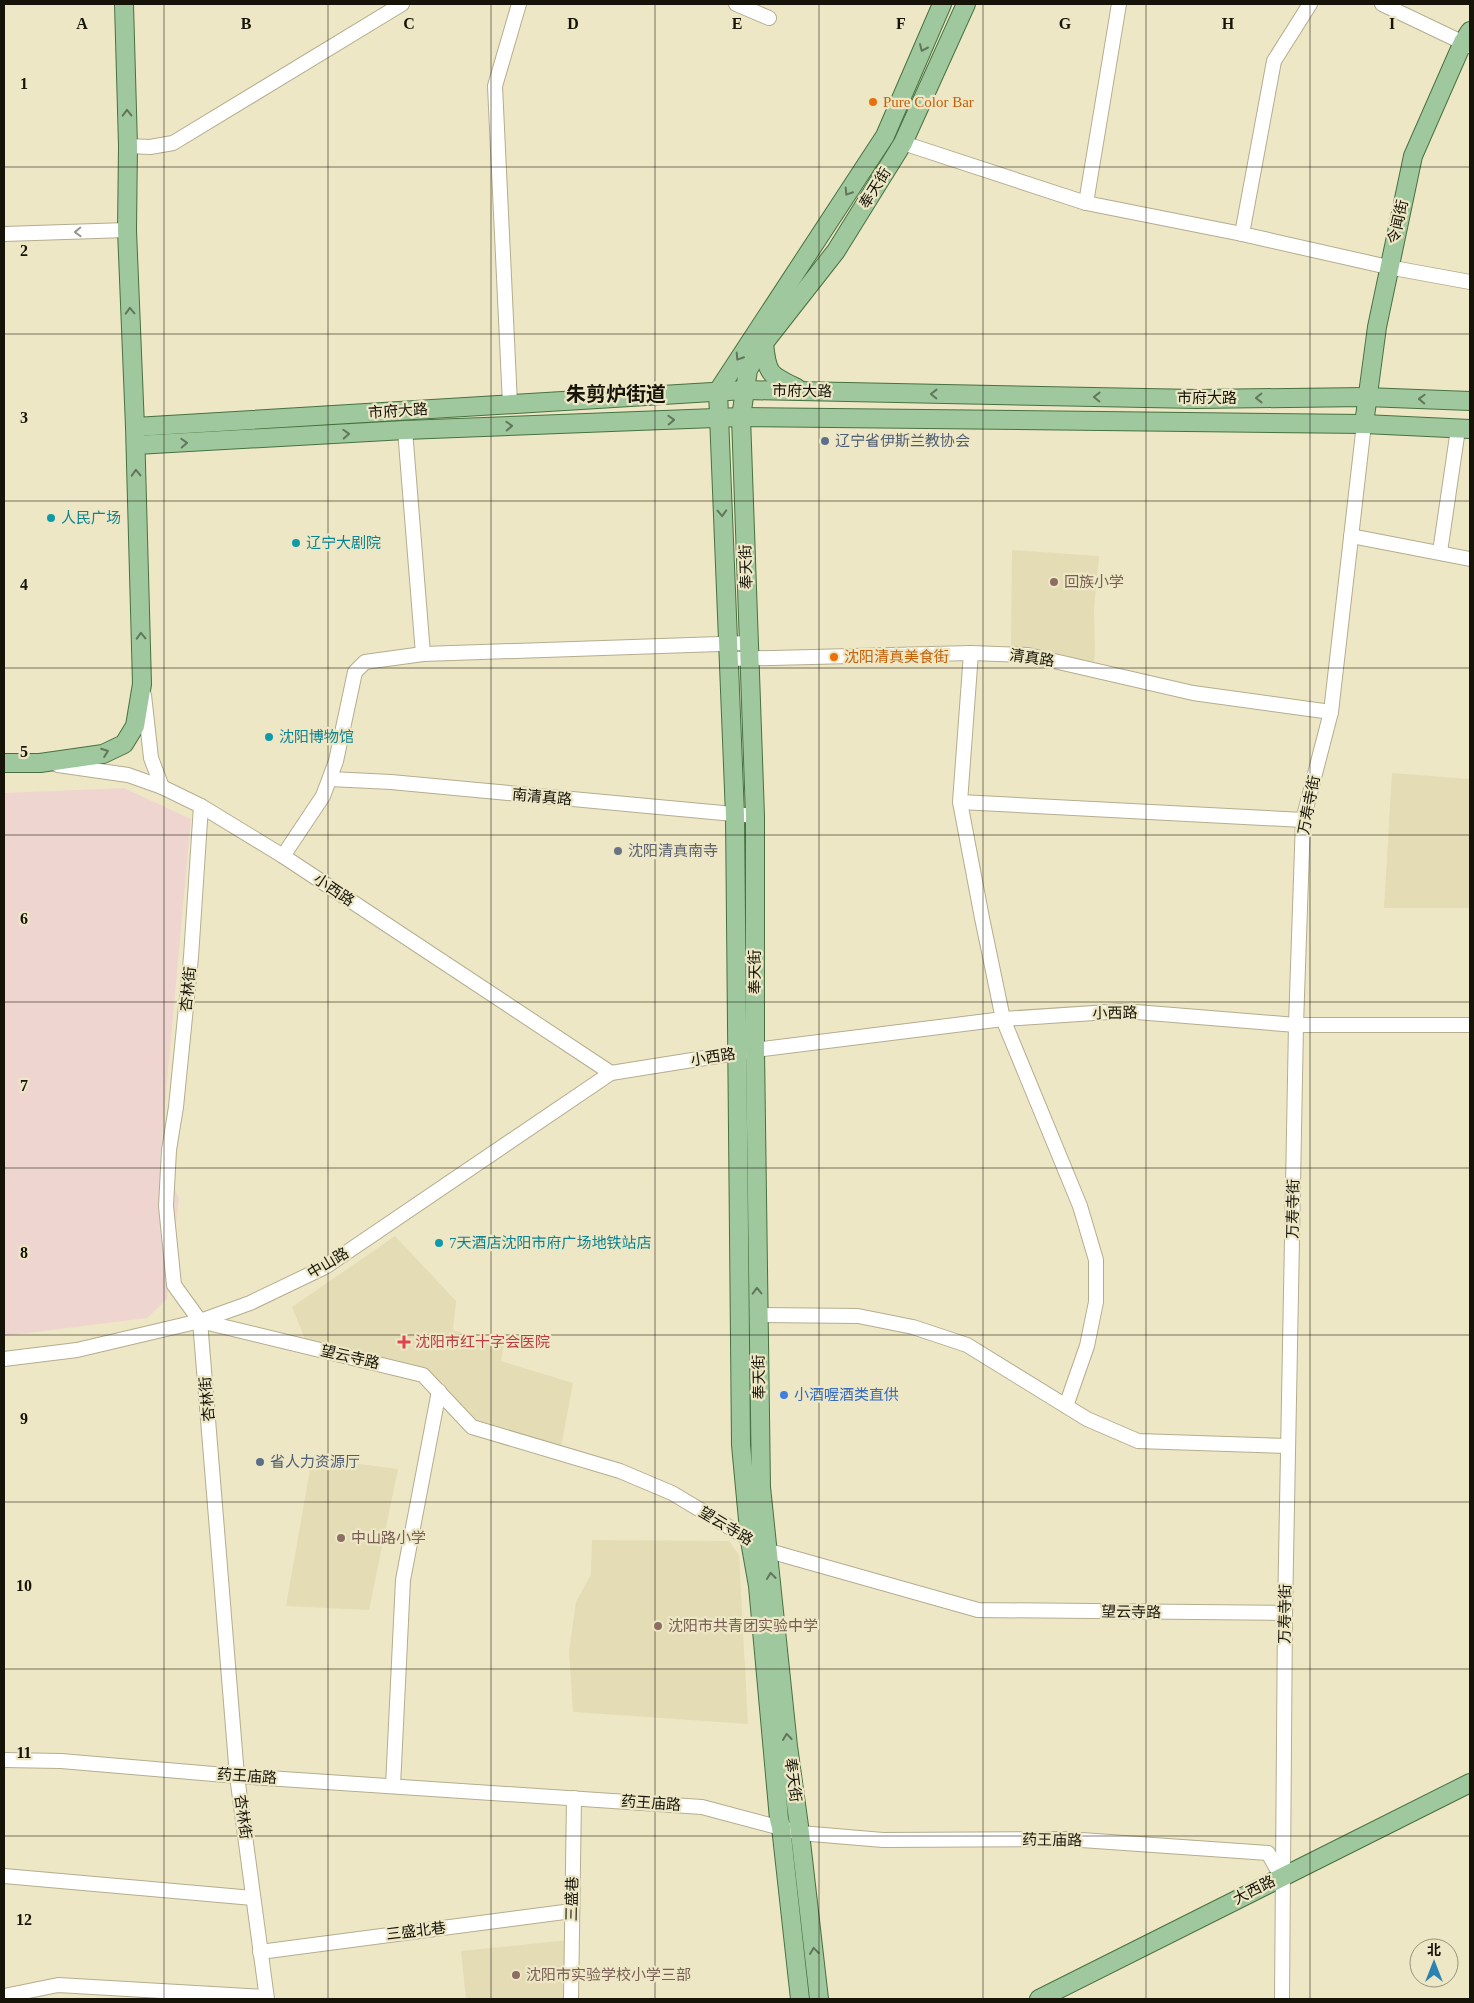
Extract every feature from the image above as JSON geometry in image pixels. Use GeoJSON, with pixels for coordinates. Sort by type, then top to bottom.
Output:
{"type":"FeatureCollection","features":[{"type":"Feature","properties":{"kind":"main road"},"geometry":{"type":"LineString","coordinates":[[4,763],[40,763],[103,754],[124,744],[135,726],[142,684],[136,445],[127,230],[128,146],[124,4]]}},
{"type":"Feature","properties":{"kind":"main road","name":"奉天街"},"geometry":{"type":"LineString","coordinates":[[800,1999],[782,1828],[779,1819],[758,1586],[750,1541],[742,1444],[736,1053],[735,815],[718,391],[884,136],[942,4]]}},
{"type":"Feature","properties":{"kind":"main road","name":"奉天街"},"geometry":{"type":"LineString","coordinates":[[819,1999],[788,1746],[761,1487],[757,1315],[755,816],[741,417],[748,370],[764,343],[836,252],[903,143],[966,4]]}},
{"type":"Feature","properties":{"kind":"main road","name":"令闻街"},"geometry":{"type":"LineString","coordinates":[[1364,424],[1366,397],[1377,327],[1388,267],[1413,156],[1468,40]]}},
{"type":"Feature","properties":{"kind":"main road"},"geometry":{"type":"LineString","coordinates":[[764,343],[769,370],[775,378],[805,391]]}},
{"type":"Feature","properties":{"kind":"main road","name":"市府大路"},"geometry":{"type":"LineString","coordinates":[[135,427],[745,390],[1198,399],[1366,397],[1470,401]]}},
{"type":"Feature","properties":{"kind":"main road","name":"市府大路"},"geometry":{"type":"LineString","coordinates":[[136,445],[405,430],[741,417],[1364,424],[1463,432]]}},
{"type":"Feature","properties":{"kind":"main road","name":"大西路"},"geometry":{"type":"LineString","coordinates":[[1039,1999],[1470,1783]]}},
{"type":"Feature","properties":{"kind":"street"},"geometry":{"type":"LineString","coordinates":[[128,146],[150,147],[172,143],[402,4]]}},
{"type":"Feature","properties":{"kind":"street"},"geometry":{"type":"LineString","coordinates":[[510,404],[494,86],[520,4]]}},
{"type":"Feature","properties":{"kind":"street"},"geometry":{"type":"LineString","coordinates":[[736,4],[769,18]]}},
{"type":"Feature","properties":{"kind":"street"},"geometry":{"type":"LineString","coordinates":[[1086,203],[1119,4]]}},
{"type":"Feature","properties":{"kind":"street"},"geometry":{"type":"LineString","coordinates":[[1242,234],[1274,61],[1310,4]]}},
{"type":"Feature","properties":{"kind":"street"},"geometry":{"type":"LineString","coordinates":[[1382,4],[1468,40]]}},
{"type":"Feature","properties":{"kind":"street"},"geometry":{"type":"LineString","coordinates":[[903,143],[1086,203],[1242,234],[1388,267],[1470,282]]}},
{"type":"Feature","properties":{"kind":"street"},"geometry":{"type":"LineString","coordinates":[[4,234],[127,230]]}},
{"type":"Feature","properties":{"kind":"street","name":"万寿寺街"},"geometry":{"type":"LineString","coordinates":[[1282,1999],[1285,1614],[1296,1026],[1303,820],[1331,712],[1364,424]]}},
{"type":"Feature","properties":{"kind":"street"},"geometry":{"type":"LineString","coordinates":[[405,430],[423,654]]}},
{"type":"Feature","properties":{"kind":"street"},"geometry":{"type":"LineString","coordinates":[[1440,552],[1463,432]]}},
{"type":"Feature","properties":{"kind":"street"},"geometry":{"type":"LineString","coordinates":[[1351,536],[1470,559]]}},
{"type":"Feature","properties":{"kind":"street","name":"清真路"},"geometry":{"type":"LineString","coordinates":[[283,856],[323,796],[336,761],[356,672],[364,662],[423,654],[749,650],[1028,655],[1193,693],[1331,712]]}},
{"type":"Feature","properties":{"kind":"street"},"geometry":{"type":"LineString","coordinates":[[971,653],[960,802],[1003,1019],[1080,1206],[1096,1260],[1096,1302],[1091,1329],[1066,1406]]}},
{"type":"Feature","properties":{"kind":"street"},"geometry":{"type":"LineString","coordinates":[[142,684],[151,758],[162,787]]}},
{"type":"Feature","properties":{"kind":"street","name":"小西路"},"geometry":{"type":"LineString","coordinates":[[40,763],[128,774],[162,787],[201,806],[283,856],[611,1073],[755,1050],[1003,1019],[1124,1011],[1296,1026],[1470,1025]]}},
{"type":"Feature","properties":{"kind":"street","name":"南清真路"},"geometry":{"type":"LineString","coordinates":[[330,779],[755,816]]}},
{"type":"Feature","properties":{"kind":"street"},"geometry":{"type":"LineString","coordinates":[[960,802],[1303,820]]}},
{"type":"Feature","properties":{"kind":"street","name":"杏林街"},"geometry":{"type":"LineString","coordinates":[[201,806],[191,957],[176,1107],[169,1150],[166,1206],[174,1285],[200,1322],[237,1776],[266,1998]]}},
{"type":"Feature","properties":{"kind":"street","name":"中山路"},"geometry":{"type":"LineString","coordinates":[[4,1359],[76,1350],[200,1322],[250,1303],[325,1267],[611,1073]]}},
{"type":"Feature","properties":{"kind":"street"},"geometry":{"type":"LineString","coordinates":[[757,1315],[858,1316],[913,1327],[967,1345],[1087,1419],[1138,1442],[1288,1446]]}},
{"type":"Feature","properties":{"kind":"street","name":"望云寺路"},"geometry":{"type":"LineString","coordinates":[[200,1322],[424,1375],[472,1427],[620,1471],[672,1493],[769,1551],[978,1610],[1285,1614]]}},
{"type":"Feature","properties":{"kind":"street"},"geometry":{"type":"LineString","coordinates":[[394,1786],[403,1580],[439,1391]]}},
{"type":"Feature","properties":{"kind":"street","name":"药王庙路"},"geometry":{"type":"LineString","coordinates":[[4,1760],[62,1761],[237,1776],[702,1806],[800,1833],[883,1840],[1067,1839],[1268,1853],[1282,1876]]}},
{"type":"Feature","properties":{"kind":"street","name":"三盛巷"},"geometry":{"type":"LineString","coordinates":[[571,1999],[574,1798]]}},
{"type":"Feature","properties":{"kind":"street"},"geometry":{"type":"LineString","coordinates":[[4,1876],[253,1898]]}},
{"type":"Feature","properties":{"kind":"street","name":"三盛北巷"},"geometry":{"type":"LineString","coordinates":[[260,1952],[572,1911]]}},
{"type":"Feature","properties":{"kind":"street"},"geometry":{"type":"LineString","coordinates":[[4,1996],[58,1985],[266,1998]]}},
{"type":"Feature","properties":{"kind":"shaded area","name":"回族小学"},"geometry":{"type":"Polygon","coordinates":[[[1012,550],[1099,556],[1094,608],[1094,662],[1011,646],[1012,550]]]}},
{"type":"Feature","properties":{"kind":"shaded area"},"geometry":{"type":"Polygon","coordinates":[[[1392,773],[1470,779],[1470,908],[1384,908],[1392,773]]]}},
{"type":"Feature","properties":{"kind":"shaded area"},"geometry":{"type":"Polygon","coordinates":[[[124,788],[191,819],[160,1159],[179,1198],[167,1299],[147,1318],[4,1336],[4,793],[124,788]]]}},
{"type":"Feature","properties":{"kind":"shaded area","name":"沈阳市红十字会医院"},"geometry":{"type":"Polygon","coordinates":[[[395,1236],[456,1301],[453,1330],[504,1345],[501,1361],[573,1383],[561,1447],[474,1423],[432,1375],[305,1339],[292,1307],[395,1236]]]}},
{"type":"Feature","properties":{"kind":"shaded area","name":"中山路小学"},"geometry":{"type":"Polygon","coordinates":[[[312,1458],[398,1469],[369,1610],[286,1606],[312,1458]]]}},
{"type":"Feature","properties":{"kind":"shaded area","name":"沈阳市共青团实验中学"},"geometry":{"type":"Polygon","coordinates":[[[592,1540],[729,1541],[739,1555],[748,1724],[573,1712],[569,1651],[576,1602],[591,1575],[592,1540]]]}},
{"type":"Feature","properties":{"kind":"shaded area","name":"沈阳市实验学校小学三部"},"geometry":{"type":"Polygon","coordinates":[[[569,1940],[568,1999],[466,1999],[461,1951],[569,1940]]]}},
{"type":"Feature","properties":{"kind":"place","name":"Pure Color Bar"},"geometry":{"type":"Point","coordinates":[873,102]}},
{"type":"Feature","properties":{"kind":"place","name":"辽宁省伊斯兰教协会"},"geometry":{"type":"Point","coordinates":[825,441]}},
{"type":"Feature","properties":{"kind":"place","name":"人民广场"},"geometry":{"type":"Point","coordinates":[51,518]}},
{"type":"Feature","properties":{"kind":"place","name":"辽宁大剧院"},"geometry":{"type":"Point","coordinates":[296,543]}},
{"type":"Feature","properties":{"kind":"place","name":"回族小学"},"geometry":{"type":"Point","coordinates":[1054,582]}},
{"type":"Feature","properties":{"kind":"place","name":"沈阳清真美食街"},"geometry":{"type":"Point","coordinates":[834,657]}},
{"type":"Feature","properties":{"kind":"place","name":"沈阳博物馆"},"geometry":{"type":"Point","coordinates":[269,737]}},
{"type":"Feature","properties":{"kind":"place","name":"沈阳清真南寺"},"geometry":{"type":"Point","coordinates":[618,851]}},
{"type":"Feature","properties":{"kind":"place","name":"7天酒店沈阳市府广场地铁站店"},"geometry":{"type":"Point","coordinates":[439,1243]}},
{"type":"Feature","properties":{"kind":"place","name":"沈阳市红十字会医院"},"geometry":{"type":"Point","coordinates":[404,1342]}},
{"type":"Feature","properties":{"kind":"place","name":"小酒喔酒类直供"},"geometry":{"type":"Point","coordinates":[784,1395]}},
{"type":"Feature","properties":{"kind":"place","name":"省人力资源厅"},"geometry":{"type":"Point","coordinates":[260,1462]}},
{"type":"Feature","properties":{"kind":"place","name":"中山路小学"},"geometry":{"type":"Point","coordinates":[341,1538]}},
{"type":"Feature","properties":{"kind":"place","name":"沈阳市共青团实验中学"},"geometry":{"type":"Point","coordinates":[658,1626]}},
{"type":"Feature","properties":{"kind":"place","name":"沈阳市实验学校小学三部"},"geometry":{"type":"Point","coordinates":[516,1975]}},
{"type":"Feature","properties":{"kind":"district","name":"朱剪炉街道"},"geometry":{"type":"Point","coordinates":[616,394]}}]}
